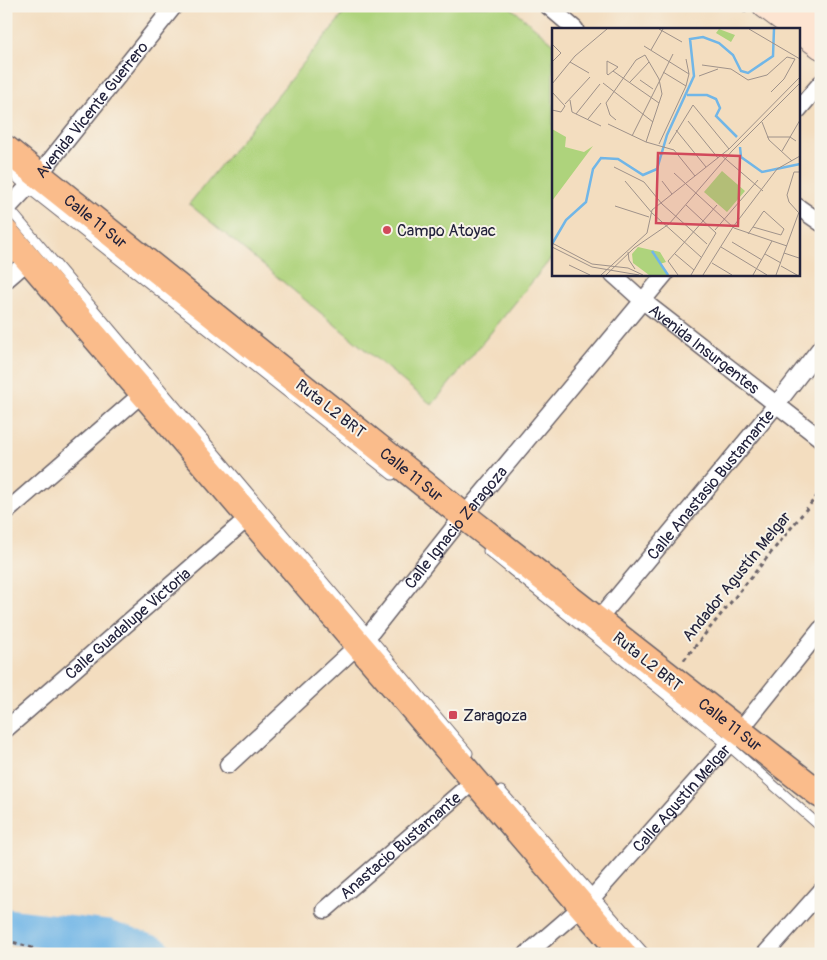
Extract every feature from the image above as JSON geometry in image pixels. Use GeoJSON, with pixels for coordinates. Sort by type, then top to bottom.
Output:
{"type":"FeatureCollection","features":[{"type":"Feature","properties":{"kind":"main road"},"geometry":{"type":"LineString","coordinates":[[765,6],[794,28]]}},
{"type":"Feature","properties":{"kind":"main road"},"geometry":{"type":"LineString","coordinates":[[793,6],[821,26]]}},
{"type":"Feature","properties":{"kind":"main road"},"geometry":{"type":"LineString","coordinates":[[800,32],[821,47]]}},
{"type":"Feature","properties":{"kind":"main road","name":"Calle 11 Sur"},"geometry":{"type":"LineString","coordinates":[[6,149],[33,182],[458,523],[598,620],[670,677],[734,738],[821,795]]}},
{"type":"Feature","properties":{"kind":"main road"},"geometry":{"type":"LineString","coordinates":[[6,233],[249,517],[365,640],[481,775],[588,902],[624,954]]}},
{"type":"Feature","properties":{"kind":"street","name":"Avenida Vicente Guerrero"},"geometry":{"type":"LineString","coordinates":[[7,207],[33,182],[174,6]]}},
{"type":"Feature","properties":{"kind":"street"},"geometry":{"type":"LineString","coordinates":[[548,6],[574,28]]}},
{"type":"Feature","properties":{"kind":"street"},"geometry":{"type":"LineString","coordinates":[[800,108],[821,83]]}},
{"type":"Feature","properties":{"kind":"street"},"geometry":{"type":"LineString","coordinates":[[800,208],[821,223]]}},
{"type":"Feature","properties":{"kind":"street"},"geometry":{"type":"LineString","coordinates":[[6,280],[29,260]]}},
{"type":"Feature","properties":{"kind":"street","name":"Avenida Insurgentes"},"geometry":{"type":"LineString","coordinates":[[614,275],[643,301],[821,439]]}},
{"type":"Feature","properties":{"kind":"street","name":"Calle Ignacio Zaragoza"},"geometry":{"type":"LineString","coordinates":[[228,764],[365,640],[458,523],[663,275]]}},
{"type":"Feature","properties":{"kind":"street","name":"Calle Anastasio Bustamante"},"geometry":{"type":"LineString","coordinates":[[598,620],[776,405],[821,347]]}},
{"type":"Feature","properties":{"kind":"street"},"geometry":{"type":"LineString","coordinates":[[6,512],[143,393]]}},
{"type":"Feature","properties":{"kind":"street","name":"Calle Guadalupe Victoria"},"geometry":{"type":"LineString","coordinates":[[6,728],[249,517]]}},
{"type":"Feature","properties":{"kind":"street","name":"Calle Agustín Melgar"},"geometry":{"type":"LineString","coordinates":[[527,954],[588,902],[734,738],[821,629]]}},
{"type":"Feature","properties":{"kind":"street","name":"Anastacio Bustamante"},"geometry":{"type":"LineString","coordinates":[[325,910],[481,775]]}},
{"type":"Feature","properties":{"kind":"street"},"geometry":{"type":"LineString","coordinates":[[765,954],[821,891]]}},
{"type":"Feature","properties":{"kind":"lane","name":"Ruta L2 BRT"},"geometry":{"type":"LineString","coordinates":[[6,168],[33,182],[401,482]]}},
{"type":"Feature","properties":{"kind":"lane"},"geometry":{"type":"LineString","coordinates":[[7,207],[365,640]]}},
{"type":"Feature","properties":{"kind":"lane","name":"Ruta L2 BRT"},"geometry":{"type":"LineString","coordinates":[[478,543],[734,738],[821,827]]}},
{"type":"Feature","properties":{"kind":"lane"},"geometry":{"type":"LineString","coordinates":[[588,902],[645,954]]}},
{"type":"Feature","properties":{"kind":"path","name":"Andador Agustín Melgar"},"geometry":{"type":"LineString","coordinates":[[670,677],[821,491]]}},
{"type":"Feature","properties":{"kind":"path"},"geometry":{"type":"LineString","coordinates":[[6,940],[32,948],[40,954]]}},
{"type":"Feature","properties":{"kind":"green space","name":"Campo Atoyac"},"geometry":{"type":"Polygon","coordinates":[[[350,6],[509,6],[552,42],[552,257],[432,405],[189,204],[350,6]]]}},
{"type":"Feature","properties":{"kind":"waterway"},"geometry":{"type":"LineString","coordinates":[[6,926],[107,938],[155,954]]}},
{"type":"Feature","properties":{"kind":"place","name":"Campo Atoyac"},"geometry":{"type":"Point","coordinates":[387,230]}},
{"type":"Feature","properties":{"kind":"place","name":"Zaragoza"},"geometry":{"type":"Point","coordinates":[453,715]}}]}
